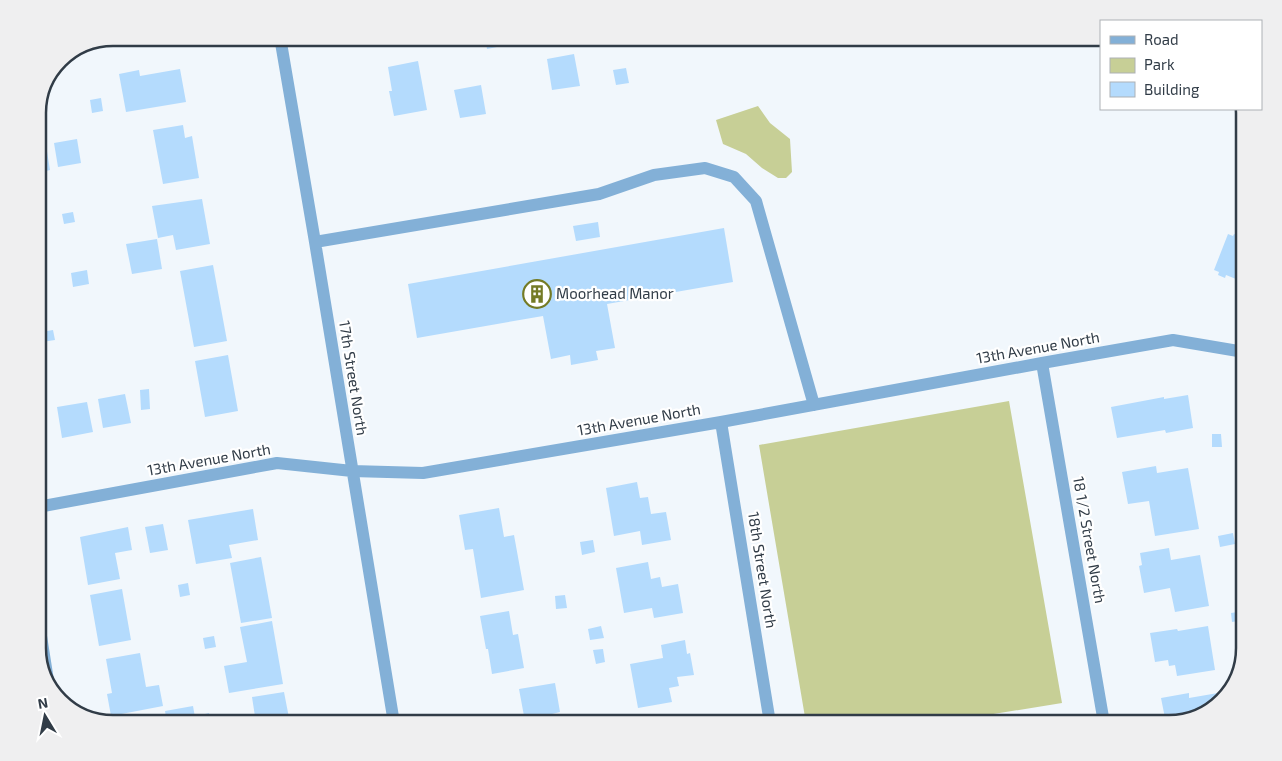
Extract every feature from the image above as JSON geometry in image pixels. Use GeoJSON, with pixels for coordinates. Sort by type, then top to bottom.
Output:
{"type":"FeatureCollection","features":[{"type":"Feature","properties":{"kind":"street","name":"17th Street North"},"geometry":{"type":"LineString","coordinates":[[281,46],[393,715]]}},
{"type":"Feature","properties":{"kind":"street"},"geometry":{"type":"LineString","coordinates":[[315,242],[599,194],[654,175],[705,168],[719,172],[734,177],[756,201],[814,405]]}},
{"type":"Feature","properties":{"kind":"street","name":"13th Avenue North"},"geometry":{"type":"LineString","coordinates":[[46,506],[277,463],[352,471],[423,473],[721,422],[1173,340],[1236,351]]}},
{"type":"Feature","properties":{"kind":"street","name":"18 1/2 Street North"},"geometry":{"type":"LineString","coordinates":[[1042,363],[1102,715]]}},
{"type":"Feature","properties":{"kind":"street","name":"18th Street North"},"geometry":{"type":"LineString","coordinates":[[721,422],[769,715]]}},
{"type":"Feature","properties":{"kind":"green space"},"geometry":{"type":"Polygon","coordinates":[[[758,106],[770,123],[790,139],[792,172],[786,178],[778,178],[762,168],[746,154],[723,144],[716,120],[758,106]]]}},
{"type":"Feature","properties":{"kind":"green space"},"geometry":{"type":"Polygon","coordinates":[[[1009,401],[1062,703],[988,715],[805,715],[759,445],[1009,401]]]}},
{"type":"Feature","properties":{"kind":"building"},"geometry":{"type":"Polygon","coordinates":[[[486,46],[502,46],[487,49],[486,46]]]}},
{"type":"Feature","properties":{"kind":"building"},"geometry":{"type":"Polygon","coordinates":[[[574,54],[580,86],[552,90],[547,59],[574,54]]]}},
{"type":"Feature","properties":{"kind":"building"},"geometry":{"type":"Polygon","coordinates":[[[418,61],[427,110],[394,116],[389,91],[392,91],[388,67],[418,61]]]}},
{"type":"Feature","properties":{"kind":"building"},"geometry":{"type":"Polygon","coordinates":[[[626,68],[629,83],[616,85],[613,70],[626,68]]]}},
{"type":"Feature","properties":{"kind":"building"},"geometry":{"type":"Polygon","coordinates":[[[180,69],[186,102],[126,112],[119,74],[139,70],[140,76],[180,69]]]}},
{"type":"Feature","properties":{"kind":"building"},"geometry":{"type":"Polygon","coordinates":[[[481,85],[486,114],[460,118],[454,90],[481,85]]]}},
{"type":"Feature","properties":{"kind":"building"},"geometry":{"type":"Polygon","coordinates":[[[101,98],[103,111],[92,113],[90,100],[101,98]]]}},
{"type":"Feature","properties":{"kind":"building"},"geometry":{"type":"Polygon","coordinates":[[[183,125],[185,138],[192,136],[199,178],[163,184],[153,130],[183,125]]]}},
{"type":"Feature","properties":{"kind":"building"},"geometry":{"type":"Polygon","coordinates":[[[77,139],[81,163],[58,167],[54,143],[77,139]]]}},
{"type":"Feature","properties":{"kind":"building"},"geometry":{"type":"Polygon","coordinates":[[[46,145],[50,170],[46,171],[46,145]]]}},
{"type":"Feature","properties":{"kind":"building"},"geometry":{"type":"Polygon","coordinates":[[[202,199],[210,244],[176,250],[173,235],[158,238],[152,206],[202,199]]]}},
{"type":"Feature","properties":{"kind":"building"},"geometry":{"type":"Polygon","coordinates":[[[73,212],[75,222],[64,224],[62,214],[73,212]]]}},
{"type":"Feature","properties":{"kind":"building"},"geometry":{"type":"Polygon","coordinates":[[[598,222],[600,237],[576,241],[573,226],[598,222]]]}},
{"type":"Feature","properties":{"kind":"building","name":"Moorhead Manor"},"geometry":{"type":"Polygon","coordinates":[[[724,228],[733,282],[607,304],[615,348],[596,351],[598,360],[571,365],[570,355],[551,359],[543,316],[417,338],[408,284],[724,228]]]}},
{"type":"Feature","properties":{"kind":"building"},"geometry":{"type":"Polygon","coordinates":[[[1228,234],[1233,236],[1236,235],[1236,279],[1226,275],[1225,278],[1218,275],[1219,272],[1214,270],[1228,234]]]}},
{"type":"Feature","properties":{"kind":"building"},"geometry":{"type":"Polygon","coordinates":[[[157,239],[162,269],[132,274],[126,244],[157,239]]]}},
{"type":"Feature","properties":{"kind":"building"},"geometry":{"type":"Polygon","coordinates":[[[213,265],[227,341],[194,347],[180,271],[213,265]]]}},
{"type":"Feature","properties":{"kind":"building"},"geometry":{"type":"Polygon","coordinates":[[[87,270],[89,284],[73,287],[71,273],[87,270]]]}},
{"type":"Feature","properties":{"kind":"building"},"geometry":{"type":"Polygon","coordinates":[[[53,330],[55,340],[46,341],[46,331],[53,330]]]}},
{"type":"Feature","properties":{"kind":"building"},"geometry":{"type":"Polygon","coordinates":[[[228,355],[238,411],[205,417],[195,361],[228,355]]]}},
{"type":"Feature","properties":{"kind":"building"},"geometry":{"type":"Polygon","coordinates":[[[149,389],[150,409],[141,410],[140,390],[149,389]]]}},
{"type":"Feature","properties":{"kind":"building"},"geometry":{"type":"Polygon","coordinates":[[[125,394],[131,423],[103,428],[98,399],[125,394]]]}},
{"type":"Feature","properties":{"kind":"building"},"geometry":{"type":"Polygon","coordinates":[[[1188,395],[1193,428],[1166,433],[1165,430],[1117,438],[1111,407],[1164,397],[1164,399],[1188,395]]]}},
{"type":"Feature","properties":{"kind":"building"},"geometry":{"type":"Polygon","coordinates":[[[87,402],[93,432],[62,438],[57,407],[87,402]]]}},
{"type":"Feature","properties":{"kind":"building"},"geometry":{"type":"Polygon","coordinates":[[[1212,434],[1221,434],[1222,447],[1212,447],[1212,434]]]}},
{"type":"Feature","properties":{"kind":"building"},"geometry":{"type":"Polygon","coordinates":[[[1156,466],[1157,473],[1188,468],[1199,529],[1155,536],[1149,501],[1128,504],[1122,472],[1156,466]]]}},
{"type":"Feature","properties":{"kind":"building"},"geometry":{"type":"Polygon","coordinates":[[[637,482],[640,498],[648,497],[651,514],[666,512],[671,540],[642,545],[640,531],[614,536],[606,488],[637,482]]]}},
{"type":"Feature","properties":{"kind":"building"},"geometry":{"type":"Polygon","coordinates":[[[499,508],[504,537],[514,535],[524,590],[481,598],[473,549],[465,550],[459,515],[499,508]]]}},
{"type":"Feature","properties":{"kind":"building"},"geometry":{"type":"Polygon","coordinates":[[[253,509],[258,540],[229,545],[232,558],[196,564],[188,520],[253,509]]]}},
{"type":"Feature","properties":{"kind":"building"},"geometry":{"type":"Polygon","coordinates":[[[163,524],[168,550],[150,553],[145,527],[163,524]]]}},
{"type":"Feature","properties":{"kind":"building"},"geometry":{"type":"Polygon","coordinates":[[[128,527],[132,550],[115,553],[120,579],[88,585],[80,537],[128,527]]]}},
{"type":"Feature","properties":{"kind":"building"},"geometry":{"type":"Polygon","coordinates":[[[1233,533],[1235,544],[1220,547],[1218,536],[1233,533]]]}},
{"type":"Feature","properties":{"kind":"building"},"geometry":{"type":"Polygon","coordinates":[[[593,540],[595,552],[582,555],[580,542],[593,540]]]}},
{"type":"Feature","properties":{"kind":"building"},"geometry":{"type":"Polygon","coordinates":[[[1169,548],[1171,560],[1200,555],[1209,606],[1175,612],[1170,588],[1144,593],[1139,566],[1142,565],[1140,553],[1169,548]]]}},
{"type":"Feature","properties":{"kind":"building"},"geometry":{"type":"Polygon","coordinates":[[[261,557],[272,618],[241,623],[230,563],[261,557]]]}},
{"type":"Feature","properties":{"kind":"building"},"geometry":{"type":"Polygon","coordinates":[[[648,562],[651,579],[660,577],[662,587],[678,584],[683,613],[654,618],[652,608],[624,613],[616,568],[648,562]]]}},
{"type":"Feature","properties":{"kind":"building"},"geometry":{"type":"Polygon","coordinates":[[[188,583],[190,595],[180,597],[178,585],[188,583]]]}},
{"type":"Feature","properties":{"kind":"building"},"geometry":{"type":"Polygon","coordinates":[[[122,589],[131,640],[99,646],[90,595],[122,589]]]}},
{"type":"Feature","properties":{"kind":"building"},"geometry":{"type":"Polygon","coordinates":[[[565,595],[567,608],[556,609],[555,596],[565,595]]]}},
{"type":"Feature","properties":{"kind":"building"},"geometry":{"type":"Polygon","coordinates":[[[509,611],[513,635],[518,634],[524,668],[492,674],[480,616],[509,611]]]}},
{"type":"Feature","properties":{"kind":"building"},"geometry":{"type":"Polygon","coordinates":[[[1236,612],[1236,621],[1232,622],[1231,613],[1236,612]]]}},
{"type":"Feature","properties":{"kind":"building"},"geometry":{"type":"Polygon","coordinates":[[[272,621],[283,684],[229,693],[224,666],[247,662],[240,627],[272,621]]]}},
{"type":"Feature","properties":{"kind":"building"},"geometry":{"type":"Polygon","coordinates":[[[601,626],[604,638],[590,640],[588,629],[601,626]]]}},
{"type":"Feature","properties":{"kind":"building"},"geometry":{"type":"Polygon","coordinates":[[[1208,626],[1215,670],[1177,676],[1175,665],[1169,666],[1168,660],[1155,662],[1150,633],[1208,626]]]}},
{"type":"Feature","properties":{"kind":"building"},"geometry":{"type":"Polygon","coordinates":[[[214,636],[216,647],[205,649],[203,638],[214,636]]]}},
{"type":"Feature","properties":{"kind":"building"},"geometry":{"type":"Polygon","coordinates":[[[685,640],[687,654],[690,653],[694,675],[677,677],[679,686],[669,688],[672,702],[638,708],[630,664],[663,658],[661,645],[685,640]]]}},
{"type":"Feature","properties":{"kind":"building"},"geometry":{"type":"Polygon","coordinates":[[[603,649],[605,662],[596,664],[593,650],[603,649]]]}},
{"type":"Feature","properties":{"kind":"building"},"geometry":{"type":"Polygon","coordinates":[[[140,653],[146,687],[159,685],[163,706],[111,715],[107,694],[112,693],[106,659],[140,653]]]}},
{"type":"Feature","properties":{"kind":"building"},"geometry":{"type":"Polygon","coordinates":[[[555,683],[560,712],[548,715],[524,715],[519,689],[555,683]]]}},
{"type":"Feature","properties":{"kind":"building"},"geometry":{"type":"Polygon","coordinates":[[[284,692],[288,715],[255,715],[252,697],[284,692]]]}},
{"type":"Feature","properties":{"kind":"building"},"geometry":{"type":"Polygon","coordinates":[[[1189,693],[1189,698],[1218,693],[1210,701],[1194,710],[1169,715],[1164,715],[1161,698],[1189,693]]]}},
{"type":"Feature","properties":{"kind":"building"},"geometry":{"type":"Polygon","coordinates":[[[193,706],[195,715],[166,715],[165,711],[193,706]]]}},
{"type":"Feature","properties":{"kind":"place","name":"Moorhead Manor"},"geometry":{"type":"Point","coordinates":[537,294]}}]}
